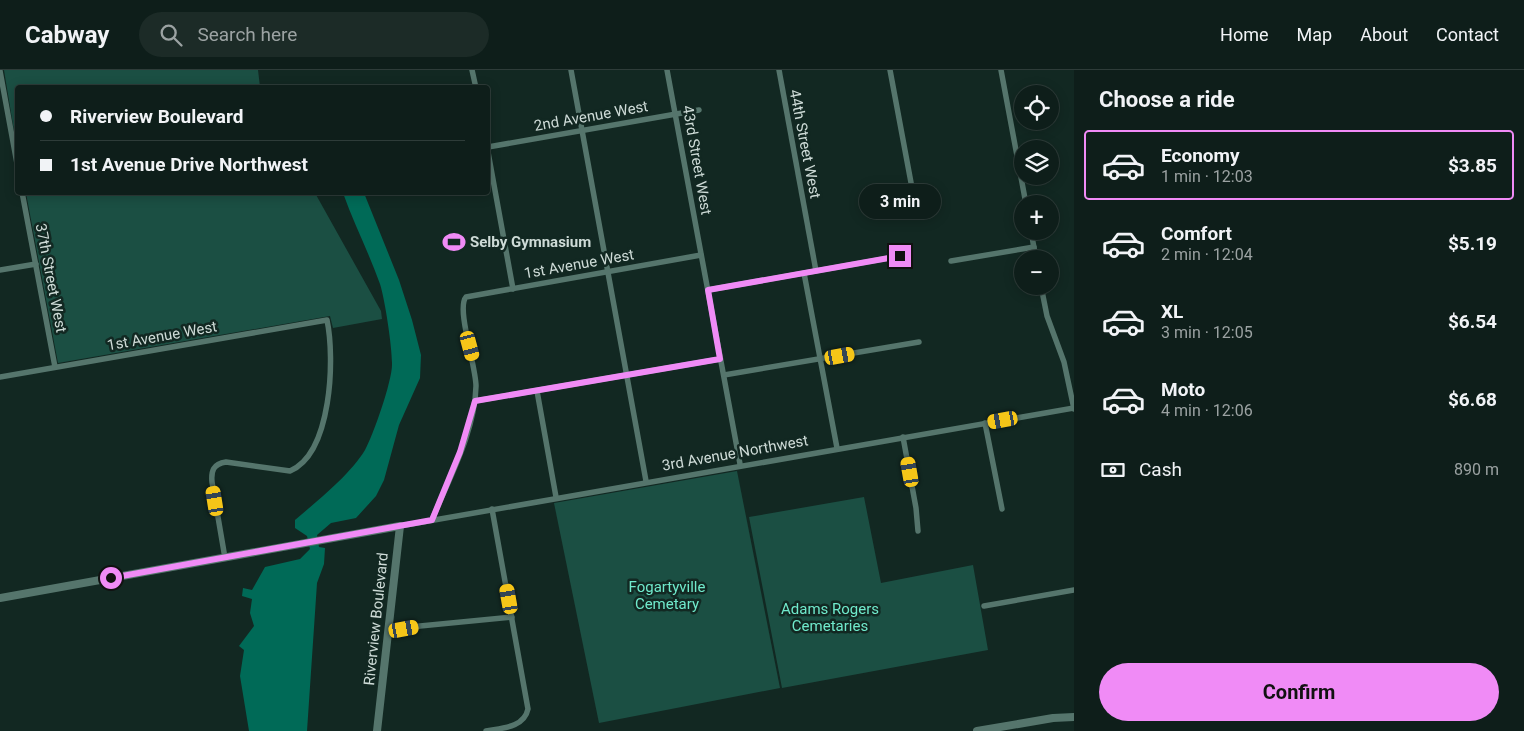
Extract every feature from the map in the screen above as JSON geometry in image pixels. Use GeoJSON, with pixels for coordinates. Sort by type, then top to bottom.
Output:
{"type":"FeatureCollection","features":[{"type":"Feature","properties":{"kind":"street"},"geometry":{"type":"LineString","coordinates":[[472,70],[475,85]]}},
{"type":"Feature","properties":{"kind":"street"},"geometry":{"type":"LineString","coordinates":[[570,70],[646,481]]}},
{"type":"Feature","properties":{"kind":"street","name":"43rd Street West"},"geometry":{"type":"LineString","coordinates":[[667,70],[740,464]]}},
{"type":"Feature","properties":{"kind":"street","name":"44th Street West"},"geometry":{"type":"LineString","coordinates":[[779,70],[816,271]]}},
{"type":"Feature","properties":{"kind":"street"},"geometry":{"type":"LineString","coordinates":[[890,70],[914,204]]}},
{"type":"Feature","properties":{"kind":"street"},"geometry":{"type":"LineString","coordinates":[[1001,70],[1025,195]]}},
{"type":"Feature","properties":{"kind":"street"},"geometry":{"type":"LineString","coordinates":[[0,71],[15,153]]}},
{"type":"Feature","properties":{"kind":"street","name":"2nd Avenue West"},"geometry":{"type":"LineString","coordinates":[[490,147],[699,110]]}},
{"type":"Feature","properties":{"kind":"street"},"geometry":{"type":"LineString","coordinates":[[490,163],[513,289]]}},
{"type":"Feature","properties":{"kind":"street","name":"37th Street West"},"geometry":{"type":"LineString","coordinates":[[23,195],[55,368]]}},
{"type":"Feature","properties":{"kind":"street"},"geometry":{"type":"LineString","coordinates":[[1033,240],[1034,250]]}},
{"type":"Feature","properties":{"kind":"street"},"geometry":{"type":"LineString","coordinates":[[951,261],[1034,247]]}},
{"type":"Feature","properties":{"kind":"street","name":"1st Avenue West"},"geometry":{"type":"LineString","coordinates":[[475,401],[475,368],[462,314],[463,300],[472,295],[702,255]]}},
{"type":"Feature","properties":{"kind":"street"},"geometry":{"type":"LineString","coordinates":[[708,290],[900,256]]}},
{"type":"Feature","properties":{"kind":"street"},"geometry":{"type":"LineString","coordinates":[[0,270],[36,264]]}},
{"type":"Feature","properties":{"kind":"street"},"geometry":{"type":"LineString","coordinates":[[804,273],[837,448]]}},
{"type":"Feature","properties":{"kind":"street"},"geometry":{"type":"LineString","coordinates":[[1043,295],[1047,316],[1064,362],[1074,409]]}},
{"type":"Feature","properties":{"kind":"street","name":"1st Avenue West"},"geometry":{"type":"LineString","coordinates":[[0,378],[327,320],[332,358],[329,394],[323,422],[306,458],[297,468],[290,470],[226,462],[220,463],[213,470],[212,482],[225,558]]}},
{"type":"Feature","properties":{"kind":"street"},"geometry":{"type":"LineString","coordinates":[[724,375],[918,342]]}},
{"type":"Feature","properties":{"kind":"street"},"geometry":{"type":"LineString","coordinates":[[432,520],[460,452],[475,401],[537,392],[720,359]]}},
{"type":"Feature","properties":{"kind":"street"},"geometry":{"type":"LineString","coordinates":[[537,392],[556,497]]}},
{"type":"Feature","properties":{"kind":"street","name":"3rd Avenue Northwest"},"geometry":{"type":"LineString","coordinates":[[400,526],[740,464],[1074,409]]}},
{"type":"Feature","properties":{"kind":"street"},"geometry":{"type":"LineString","coordinates":[[985,423],[1002,509]]}},
{"type":"Feature","properties":{"kind":"street"},"geometry":{"type":"LineString","coordinates":[[903,436],[916,508],[918,531]]}},
{"type":"Feature","properties":{"kind":"street"},"geometry":{"type":"LineString","coordinates":[[486,731],[511,726],[525,717],[527,700],[492,508]]}},
{"type":"Feature","properties":{"kind":"street","name":"Riverview Boulevard"},"geometry":{"type":"LineString","coordinates":[[0,598],[400,526],[377,731]]}},
{"type":"Feature","properties":{"kind":"street"},"geometry":{"type":"LineString","coordinates":[[984,606],[1074,590]]}},
{"type":"Feature","properties":{"kind":"street"},"geometry":{"type":"LineString","coordinates":[[388,632],[420,626],[512,617]]}},
{"type":"Feature","properties":{"kind":"street"},"geometry":{"type":"LineString","coordinates":[[977,731],[1053,718],[1074,717]]}},
{"type":"Feature","properties":{"kind":"green space"},"geometry":{"type":"Polygon","coordinates":[[[4,70],[258,70],[260,85],[15,85],[15,137],[4,70]]]}},
{"type":"Feature","properties":{"kind":"green space"},"geometry":{"type":"Polygon","coordinates":[[[26,195],[316,195],[381,311],[382,319],[333,328],[330,316],[58,363],[26,195]]]}},
{"type":"Feature","properties":{"kind":"green space","name":"Fogartyville Cemetary"},"geometry":{"type":"Polygon","coordinates":[[[737,471],[780,688],[599,723],[554,503],[737,471]]]}},
{"type":"Feature","properties":{"kind":"green space","name":"Adams Rogers Cemetaries"},"geometry":{"type":"Polygon","coordinates":[[[864,497],[881,583],[973,565],[988,650],[782,688],[749,517],[864,497]]]}},
{"type":"Feature","properties":{"kind":"shaded area"},"geometry":{"type":"Polygon","coordinates":[[[344,195],[365,195],[399,280],[412,320],[421,355],[420,378],[399,425],[384,480],[376,496],[356,518],[331,523],[317,535],[319,547],[325,548],[324,564],[317,583],[307,731],[249,731],[240,676],[244,650],[239,646],[254,626],[250,613],[252,599],[242,596],[243,588],[252,590],[265,567],[300,559],[310,549],[307,536],[295,528],[295,520],[351,469],[365,450],[382,407],[391,371],[390,335],[380,284],[344,195]]]}},
{"type":"Feature","properties":{"kind":"place","name":"Selby Gymnasium"},"geometry":{"type":"Point","coordinates":[454,242]}},
{"type":"Feature","properties":{"kind":"route"},"geometry":{"type":"LineString","coordinates":[[111,578],[432,520],[460,452],[475,401],[537,392],[720,359],[708,290],[900,256]]}}]}
